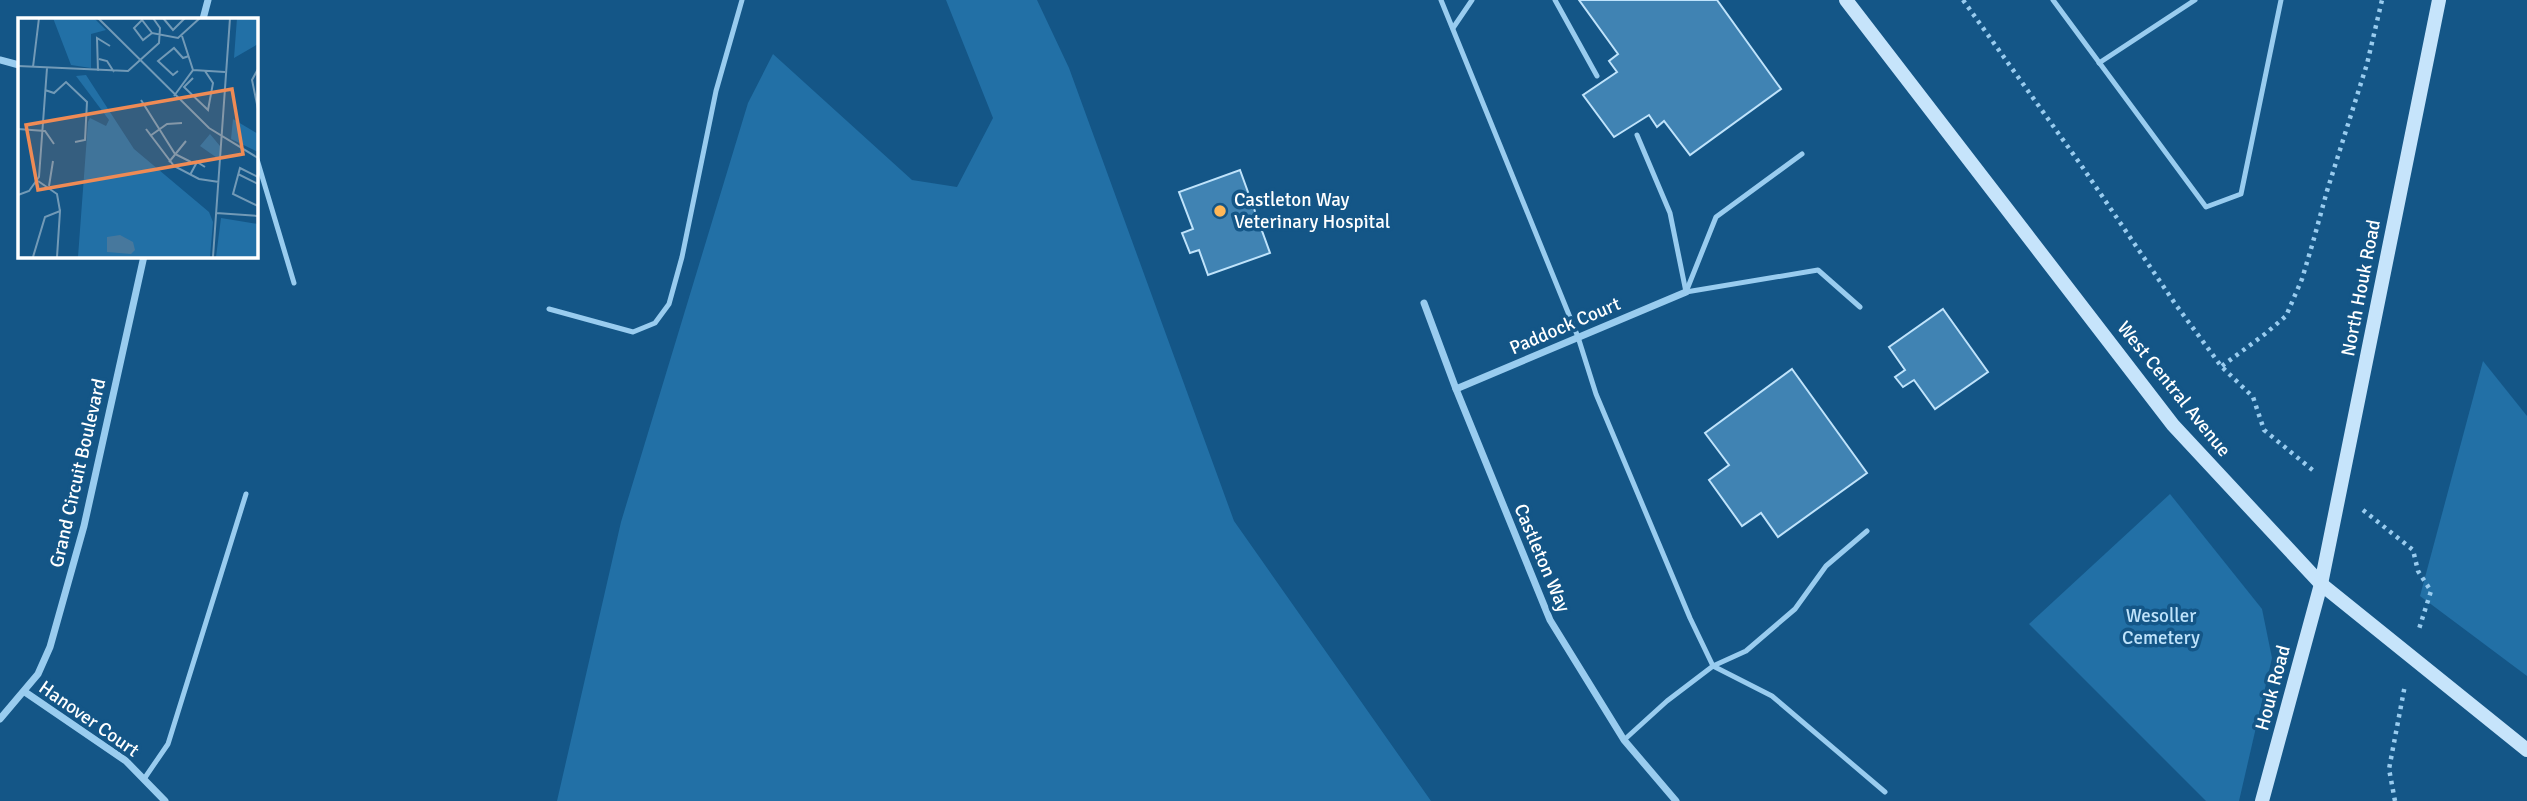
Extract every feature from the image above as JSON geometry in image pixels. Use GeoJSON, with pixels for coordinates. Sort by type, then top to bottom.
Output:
{"type":"FeatureCollection","features":[{"type":"Feature","properties":{"kind":"main road","name":"West Central Avenue"},"geometry":{"type":"LineString","coordinates":[[1846,0],[2173,425],[2321,584],[2527,750]]}},
{"type":"Feature","properties":{"kind":"main road","name":"North Houk Road"},"geometry":{"type":"LineString","coordinates":[[2321,584],[2439,0]]}},
{"type":"Feature","properties":{"kind":"main road","name":"Houk Road"},"geometry":{"type":"LineString","coordinates":[[2262,801],[2321,584]]}},
{"type":"Feature","properties":{"kind":"street"},"geometry":{"type":"LineString","coordinates":[[203,18],[208,0]]}},
{"type":"Feature","properties":{"kind":"street"},"geometry":{"type":"LineString","coordinates":[[0,60],[18,65]]}},
{"type":"Feature","properties":{"kind":"street","name":"Grand Circuit Boulevard"},"geometry":{"type":"LineString","coordinates":[[0,719],[38,674],[50,647],[84,526],[144,257]]}},
{"type":"Feature","properties":{"kind":"street","name":"Paddock Court"},"geometry":{"type":"LineString","coordinates":[[1455,389],[1686,292]]}},
{"type":"Feature","properties":{"kind":"street","name":"Castleton Way"},"geometry":{"type":"LineString","coordinates":[[1424,303],[1455,389],[1550,620],[1624,740],[1676,801]]}},
{"type":"Feature","properties":{"kind":"street","name":"Hanover Court"},"geometry":{"type":"LineString","coordinates":[[25,692],[126,761],[165,801]]}},
{"type":"Feature","properties":{"kind":"lane"},"geometry":{"type":"LineString","coordinates":[[549,309],[633,332],[655,323],[669,304],[682,257],[716,91],[742,0]]}},
{"type":"Feature","properties":{"kind":"lane"},"geometry":{"type":"LineString","coordinates":[[1441,0],[1577,337],[1596,394],[1690,618],[1713,666],[1772,696],[1885,792]]}},
{"type":"Feature","properties":{"kind":"lane"},"geometry":{"type":"LineString","coordinates":[[1453,29],[1472,0]]}},
{"type":"Feature","properties":{"kind":"lane"},"geometry":{"type":"LineString","coordinates":[[1555,0],[1597,76]]}},
{"type":"Feature","properties":{"kind":"lane"},"geometry":{"type":"LineString","coordinates":[[2053,0],[2206,207],[2241,194],[2281,0]]}},
{"type":"Feature","properties":{"kind":"lane"},"geometry":{"type":"LineString","coordinates":[[2099,62],[2195,0]]}},
{"type":"Feature","properties":{"kind":"lane"},"geometry":{"type":"LineString","coordinates":[[1637,135],[1670,213],[1686,292]]}},
{"type":"Feature","properties":{"kind":"lane"},"geometry":{"type":"LineString","coordinates":[[1686,292],[1716,217],[1802,154]]}},
{"type":"Feature","properties":{"kind":"lane"},"geometry":{"type":"LineString","coordinates":[[257,159],[294,282]]}},
{"type":"Feature","properties":{"kind":"lane"},"geometry":{"type":"LineString","coordinates":[[1686,292],[1818,270],[1860,307]]}},
{"type":"Feature","properties":{"kind":"lane"},"geometry":{"type":"LineString","coordinates":[[144,779],[168,744],[246,494]]}},
{"type":"Feature","properties":{"kind":"lane"},"geometry":{"type":"LineString","coordinates":[[1624,740],[1667,701],[1713,666],[1746,651],[1795,610],[1826,566],[1867,531]]}},
{"type":"Feature","properties":{"kind":"path"},"geometry":{"type":"LineString","coordinates":[[1963,0],[2221,366],[2253,397],[2264,430],[2413,550],[2418,571],[2431,591],[2411,656],[2389,769],[2395,801]]}},
{"type":"Feature","properties":{"kind":"path"},"geometry":{"type":"LineString","coordinates":[[2221,366],[2286,316],[2302,279],[2367,64],[2382,0]]}},
{"type":"Feature","properties":{"kind":"green space"},"geometry":{"type":"Polygon","coordinates":[[[946,0],[1037,0],[1069,68],[1234,521],[1431,801],[557,801],[621,522],[748,103],[773,54],[912,180],[957,187],[993,118],[946,0]]]}},
{"type":"Feature","properties":{"kind":"green space"},"geometry":{"type":"Polygon","coordinates":[[[2483,361],[2527,416],[2527,676],[2420,596],[2483,361]]]}},
{"type":"Feature","properties":{"kind":"green space","name":"Wesoller Cemetery"},"geometry":{"type":"Polygon","coordinates":[[[2170,494],[2262,609],[2272,658],[2239,801],[2206,801],[2029,624],[2170,494]]]}},
{"type":"Feature","properties":{"kind":"building"},"geometry":{"type":"Polygon","coordinates":[[[1579,0],[1717,0],[1781,89],[1690,155],[1664,121],[1657,127],[1649,115],[1614,137],[1583,95],[1617,72],[1609,61],[1618,54],[1579,0]]]}},
{"type":"Feature","properties":{"kind":"building","name":"Castleton Way Veterinary Hospital"},"geometry":{"type":"Polygon","coordinates":[[[1240,170],[1270,253],[1208,275],[1199,250],[1190,253],[1182,233],[1193,229],[1179,192],[1240,170]]]}},
{"type":"Feature","properties":{"kind":"building"},"geometry":{"type":"Polygon","coordinates":[[[1943,309],[1988,372],[1935,409],[1914,380],[1903,387],[1895,377],[1905,370],[1889,347],[1943,309]]]}},
{"type":"Feature","properties":{"kind":"building"},"geometry":{"type":"Polygon","coordinates":[[[1792,369],[1867,473],[1778,537],[1761,513],[1742,526],[1709,480],[1729,465],[1705,433],[1792,369]]]}},
{"type":"Feature","properties":{"kind":"place","name":"Castleton Way Veterinary Hospital"},"geometry":{"type":"Point","coordinates":[1220,211]}}]}
